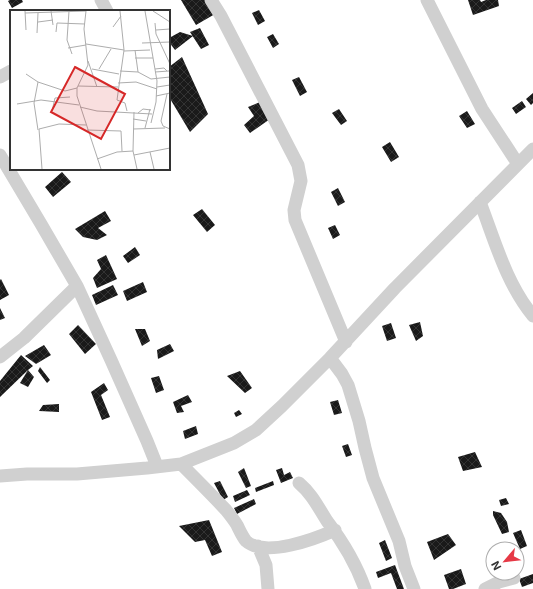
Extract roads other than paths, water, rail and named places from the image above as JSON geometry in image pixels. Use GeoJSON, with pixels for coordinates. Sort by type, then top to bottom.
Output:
{"type":"FeatureCollection","features":[{"type":"Feature","properties":{"kind":"street"},"geometry":{"type":"LineString","coordinates":[[101,0],[106,10]]}},
{"type":"Feature","properties":{"kind":"street"},"geometry":{"type":"LineString","coordinates":[[211,0],[221,16],[298,165],[301,181],[294,210],[295,220],[346,342]]}},
{"type":"Feature","properties":{"kind":"street"},"geometry":{"type":"LineString","coordinates":[[427,0],[482,109],[518,164]]}},
{"type":"Feature","properties":{"kind":"street"},"geometry":{"type":"LineString","coordinates":[[0,78],[10,72]]}},
{"type":"Feature","properties":{"kind":"street"},"geometry":{"type":"LineString","coordinates":[[0,476],[27,474],[77,474],[181,464],[234,443],[256,430],[346,342],[394,288],[533,149]]}},
{"type":"Feature","properties":{"kind":"street"},"geometry":{"type":"LineString","coordinates":[[0,155],[77,286],[148,441],[157,466]]}},
{"type":"Feature","properties":{"kind":"street"},"geometry":{"type":"LineString","coordinates":[[480,202],[504,267],[518,295],[533,316]]}},
{"type":"Feature","properties":{"kind":"street"},"geometry":{"type":"LineString","coordinates":[[0,357],[30,333],[77,286]]}},
{"type":"Feature","properties":{"kind":"street"},"geometry":{"type":"LineString","coordinates":[[330,358],[348,385],[360,422],[373,478],[399,541],[405,566],[414,589]]}},
{"type":"Feature","properties":{"kind":"street"},"geometry":{"type":"LineString","coordinates":[[181,464],[227,511],[248,542],[258,546],[275,548],[289,546],[334,530]]}},
{"type":"Feature","properties":{"kind":"street"},"geometry":{"type":"LineString","coordinates":[[299,484],[307,490],[347,549],[358,570],[365,589]]}},
{"type":"Feature","properties":{"kind":"street"},"geometry":{"type":"LineString","coordinates":[[258,546],[266,566],[268,589]]}},
{"type":"Feature","properties":{"kind":"street"},"geometry":{"type":"LineString","coordinates":[[485,589],[503,581]]}}]}
